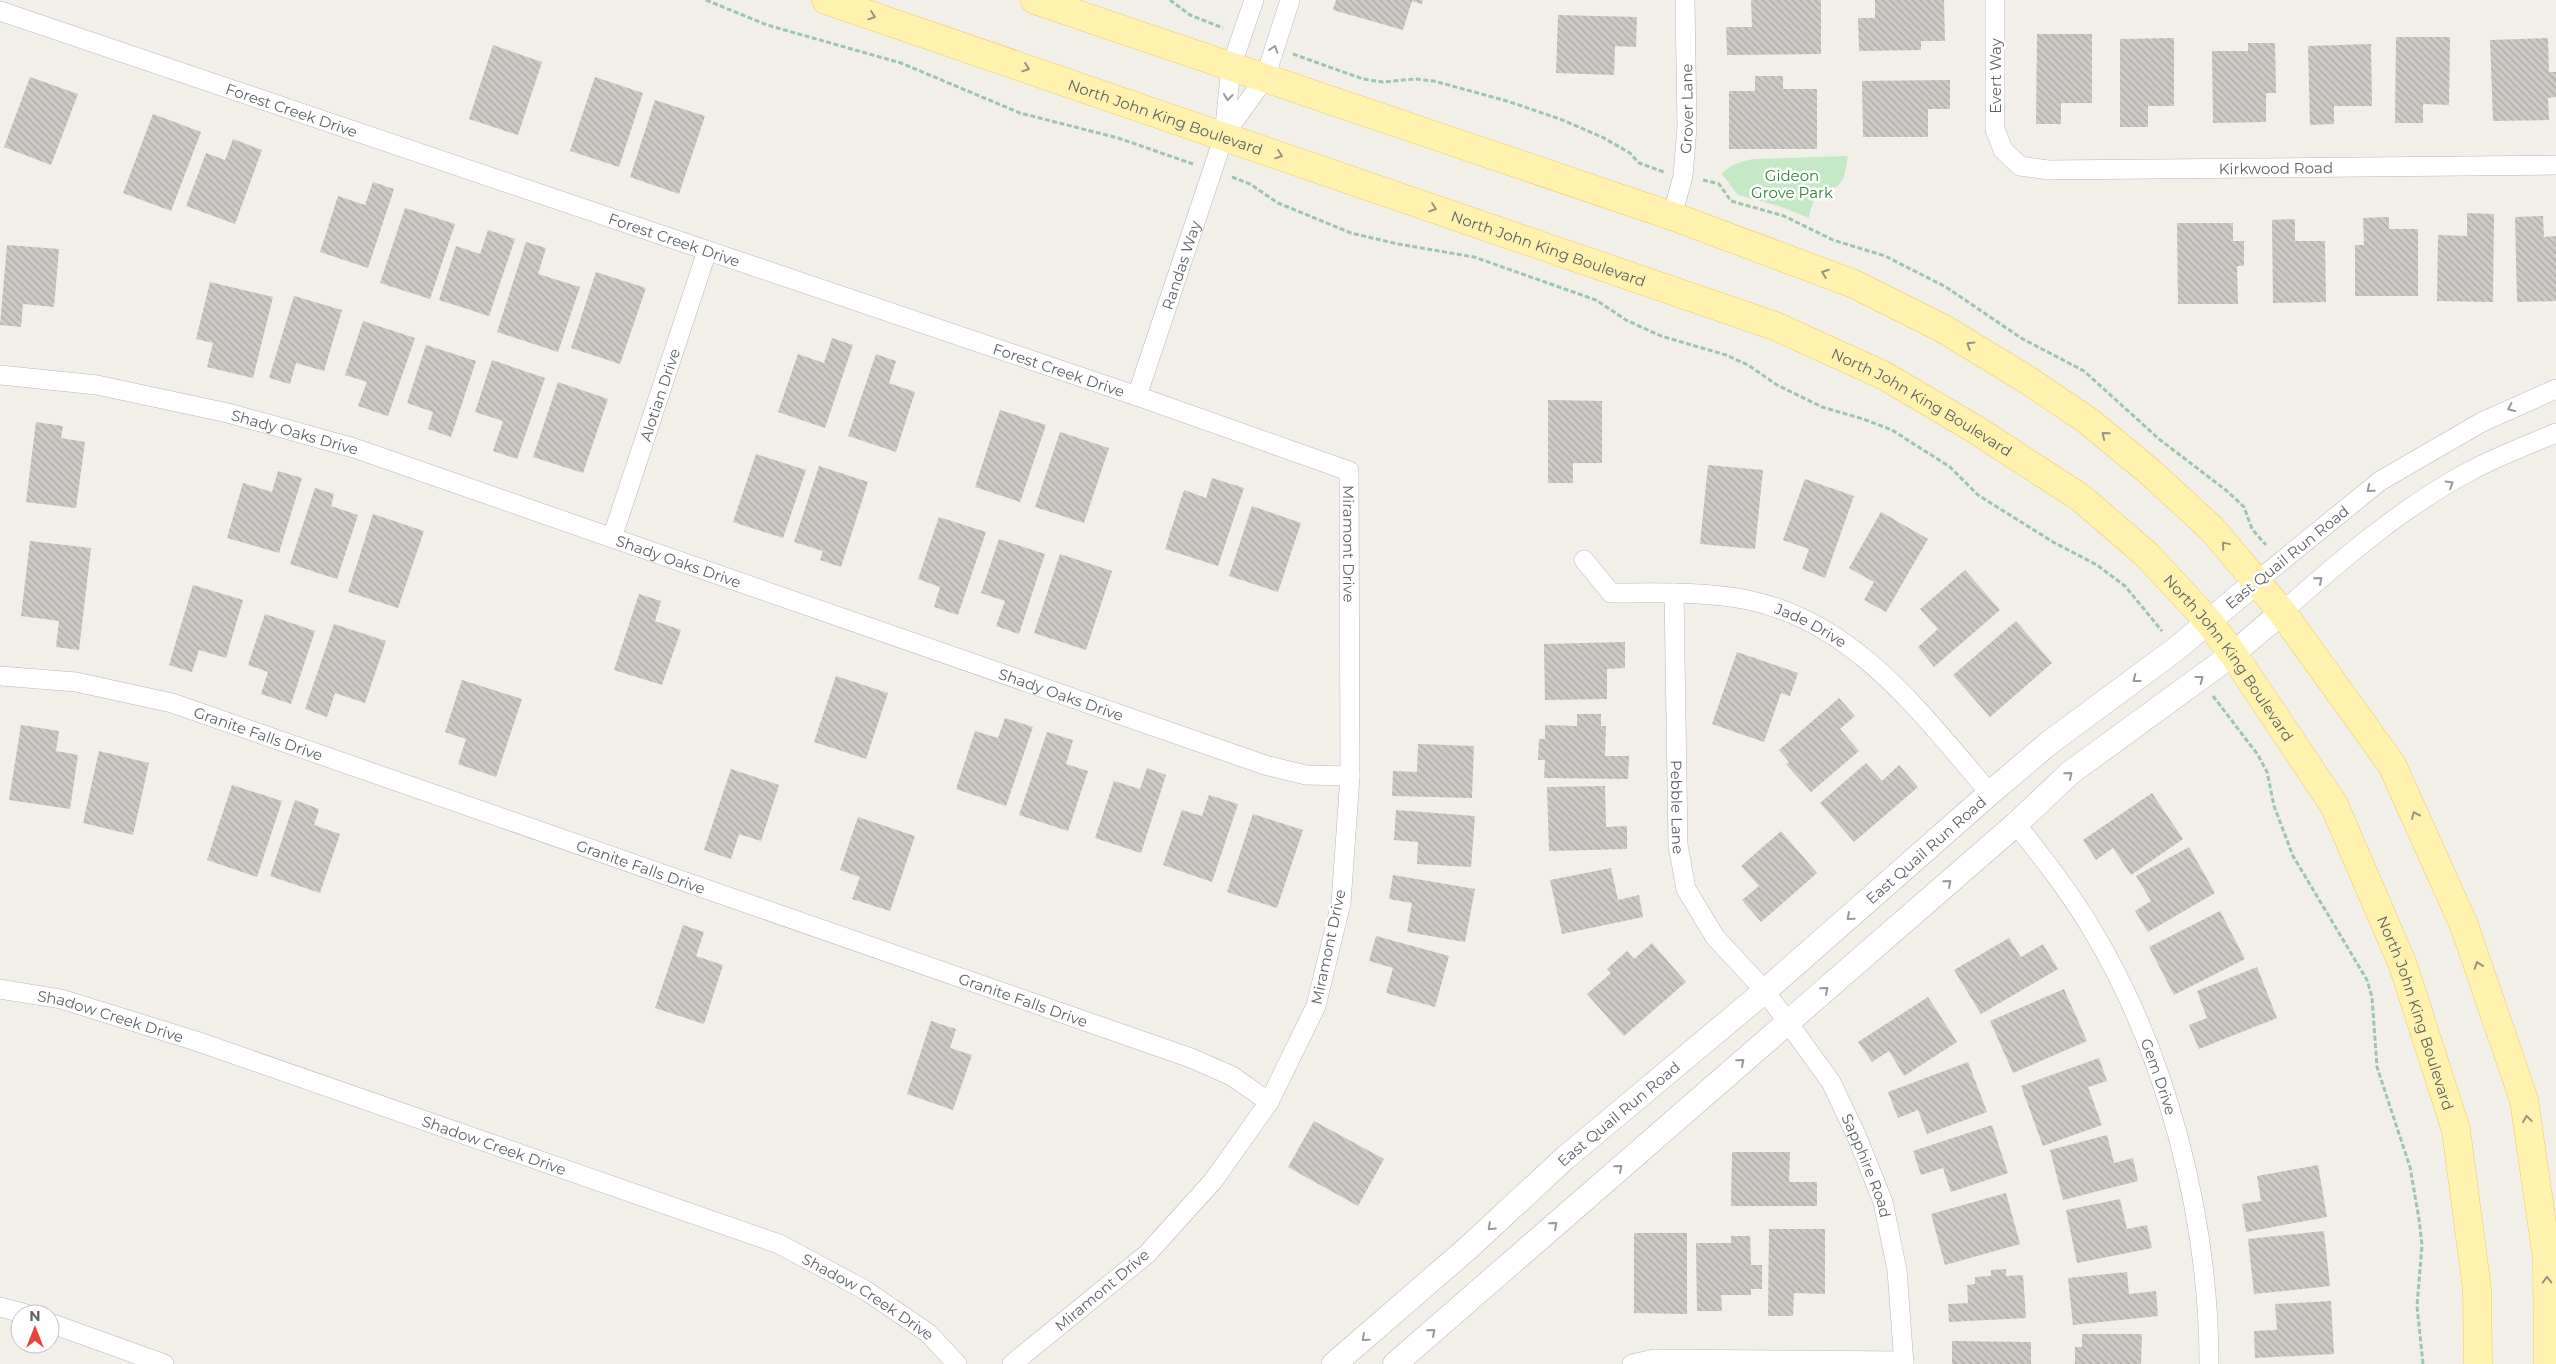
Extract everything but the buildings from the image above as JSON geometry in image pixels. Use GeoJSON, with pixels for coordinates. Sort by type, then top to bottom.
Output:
{"type":"FeatureCollection","features":[{"type":"Feature","properties":{"kind":"main road","name":"North John King Boulevard"},"geometry":{"type":"LineString","coordinates":[[826,0],[1775,326],[1885,376],[1978,430],[2081,498],[2147,555],[2209,622],[2233,654],[2334,805],[2402,965],[2456,1130],[2477,1289],[2478,1364]]}},
{"type":"Feature","properties":{"kind":"main road"},"geometry":{"type":"LineString","coordinates":[[1036,0],[1672,216],[1854,284],[1942,328],[2026,379],[2087,420],[2150,472],[2212,529],[2282,612],[2392,765],[2464,925],[2524,1100],[2546,1258],[2548,1364]]}},
{"type":"Feature","properties":{"kind":"street","name":"Randas Way"},"geometry":{"type":"LineString","coordinates":[[1137,396],[1224,136],[1231,67],[1254,0]]}},
{"type":"Feature","properties":{"kind":"street","name":"Randas Way"},"geometry":{"type":"LineString","coordinates":[[1224,136],[1265,78],[1290,0]]}},
{"type":"Feature","properties":{"kind":"street","name":"Grover Lane"},"geometry":{"type":"LineString","coordinates":[[1672,216],[1683,176],[1687,128],[1685,0]]}},
{"type":"Feature","properties":{"kind":"street","name":"Evert Way"},"geometry":{"type":"LineString","coordinates":[[1995,0],[1995,129],[2003,150]]}},
{"type":"Feature","properties":{"kind":"street","name":"Forest Creek Drive"},"geometry":{"type":"LineString","coordinates":[[0,11],[1137,396],[1349,472]]}},
{"type":"Feature","properties":{"kind":"street","name":"Kirkwood Road"},"geometry":{"type":"LineString","coordinates":[[2003,150],[2020,166],[2048,170],[2556,164]]}},
{"type":"Feature","properties":{"kind":"street","name":"Alotian Drive"},"geometry":{"type":"LineString","coordinates":[[612,538],[707,251]]}},
{"type":"Feature","properties":{"kind":"street","name":"Shady Oaks Drive"},"geometry":{"type":"LineString","coordinates":[[0,375],[97,385],[228,414],[354,448],[1264,765],[1306,774],[1350,776]]}},
{"type":"Feature","properties":{"kind":"street","name":"East Quail Run Road"},"geometry":{"type":"LineString","coordinates":[[1334,1364],[1468,1248],[1565,1158],[1765,991],[2049,744],[2209,622],[2380,481],[2482,422],[2556,389]]}},
{"type":"Feature","properties":{"kind":"street"},"geometry":{"type":"LineString","coordinates":[[1396,1364],[2016,824],[2070,773],[2233,654],[2340,561],[2415,505],[2472,470],[2556,433]]}},
{"type":"Feature","properties":{"kind":"street","name":"Miramont Drive"},"geometry":{"type":"LineString","coordinates":[[1012,1364],[1147,1254],[1213,1181],[1269,1102],[1316,1006],[1341,903],[1350,776],[1349,472]]}},
{"type":"Feature","properties":{"kind":"street","name":"Jade Drive"},"geometry":{"type":"LineString","coordinates":[[1584,560],[1611,593],[1699,594],[1749,600],[1797,615],[1862,654],[1902,692],[1990,794]]}},
{"type":"Feature","properties":{"kind":"street","name":"Pebble Lane"},"geometry":{"type":"LineString","coordinates":[[1674,593],[1678,845],[1686,889],[1715,937],[1765,991]]}},
{"type":"Feature","properties":{"kind":"street","name":"Granite Falls Drive"},"geometry":{"type":"LineString","coordinates":[[0,676],[76,682],[172,703],[1191,1058],[1232,1076],[1269,1102]]}},
{"type":"Feature","properties":{"kind":"street","name":"Gem Drive"},"geometry":{"type":"LineString","coordinates":[[2016,824],[2042,857],[2091,928],[2131,1004],[2163,1088],[2187,1174],[2203,1261],[2209,1364]]}},
{"type":"Feature","properties":{"kind":"street","name":"Shadow Creek Drive"},"geometry":{"type":"LineString","coordinates":[[0,989],[61,999],[196,1041],[779,1244],[865,1290],[928,1333],[957,1364]]}},
{"type":"Feature","properties":{"kind":"street","name":"Sapphire Road"},"geometry":{"type":"LineString","coordinates":[[1765,991],[1831,1082],[1857,1137],[1883,1202],[1897,1270],[1904,1363]]}},
{"type":"Feature","properties":{"kind":"street"},"geometry":{"type":"LineString","coordinates":[[60,1327],[164,1364]]}},
{"type":"Feature","properties":{"kind":"street"},"geometry":{"type":"LineString","coordinates":[[1632,1364],[1654,1360],[1904,1363]]}},
{"type":"Feature","properties":{"kind":"path"},"geometry":{"type":"LineString","coordinates":[[706,0],[767,25],[901,63],[1020,113],[1118,138],[1212,170],[1250,184],[1278,203],[1351,233],[1398,244],[1474,257],[1596,300],[1626,320],[1661,336],[1726,355],[1748,365],[1776,386],[1822,407],[1892,430],[1950,467],[1978,495],[2053,542],[2097,565],[2125,586],[2165,635]]}},
{"type":"Feature","properties":{"kind":"path"},"geometry":{"type":"LineString","coordinates":[[1170,0],[1190,15],[1224,29]]}},
{"type":"Feature","properties":{"kind":"path"},"geometry":{"type":"LineString","coordinates":[[1290,54],[1363,79],[1383,82],[1415,79],[1434,81],[1507,101],[1560,119],[1602,137],[1630,153],[1639,164],[1665,172]]}},
{"type":"Feature","properties":{"kind":"path"},"geometry":{"type":"LineString","coordinates":[[2212,694],[2258,755],[2267,772],[2274,806],[2293,856],[2367,980],[2372,997],[2377,1067],[2410,1167],[2419,1218],[2422,1245],[2417,1306],[2422,1364]]}},
{"type":"Feature","properties":{"kind":"green space","name":"Gideon Grove Park"},"geometry":{"type":"Polygon","coordinates":[[[1848,156],[1843,179],[1836,188],[1822,193],[1815,199],[1809,218],[1779,206],[1738,195],[1722,174],[1733,165],[1754,159],[1848,156]]]}}]}
